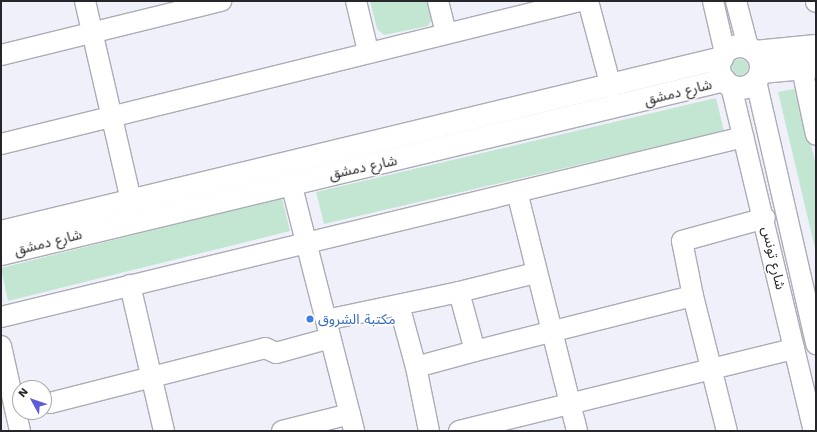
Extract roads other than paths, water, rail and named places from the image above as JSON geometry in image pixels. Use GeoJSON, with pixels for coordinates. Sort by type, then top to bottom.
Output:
{"type":"FeatureCollection","features":[{"type":"Feature","properties":{"kind":"main road"},"geometry":{"type":"LineString","coordinates":[[809,68],[758,77],[744,88],[728,83],[720,70],[723,55],[736,47],[752,50],[816,46]]}},
{"type":"Feature","properties":{"kind":"main road"},"geometry":{"type":"LineString","coordinates":[[752,50],[760,61],[758,77]]}},
{"type":"Feature","properties":{"kind":"main road","name":"شارع دمشق"},"geometry":{"type":"LineString","coordinates":[[1,232],[611,87],[723,55]]}},
{"type":"Feature","properties":{"kind":"main road","name":"شارع دمشق"},"geometry":{"type":"LineString","coordinates":[[1,254],[291,183],[433,152],[728,83]]}},
{"type":"Feature","properties":{"kind":"main road"},"geometry":{"type":"LineString","coordinates":[[428,131],[433,152]]}},
{"type":"Feature","properties":{"kind":"street"},"geometry":{"type":"LineString","coordinates":[[85,1],[132,200]]}},
{"type":"Feature","properties":{"kind":"street"},"geometry":{"type":"LineString","coordinates":[[1,55],[93,33],[182,6],[221,1]]}},
{"type":"Feature","properties":{"kind":"street"},"geometry":{"type":"LineString","coordinates":[[356,1],[368,51]]}},
{"type":"Feature","properties":{"kind":"street"},"geometry":{"type":"LineString","coordinates":[[438,1],[446,33]]}},
{"type":"Feature","properties":{"kind":"street"},"geometry":{"type":"LineString","coordinates":[[1,144],[368,51],[580,1]]}},
{"type":"Feature","properties":{"kind":"street"},"geometry":{"type":"LineString","coordinates":[[588,1],[611,87]]}},
{"type":"Feature","properties":{"kind":"street"},"geometry":{"type":"LineString","coordinates":[[713,1],[723,55]]}},
{"type":"Feature","properties":{"kind":"street"},"geometry":{"type":"LineString","coordinates":[[736,1],[752,50]]}},
{"type":"Feature","properties":{"kind":"street"},"geometry":{"type":"LineString","coordinates":[[809,68],[816,134]]}},
{"type":"Feature","properties":{"kind":"street","name":"شارع تونس"},"geometry":{"type":"LineString","coordinates":[[758,77],[816,344]]}},
{"type":"Feature","properties":{"kind":"street","name":"شارع تونس"},"geometry":{"type":"LineString","coordinates":[[728,83],[765,218],[814,431]]}},
{"type":"Feature","properties":{"kind":"street"},"geometry":{"type":"LineString","coordinates":[[1,317],[744,137]]}},
{"type":"Feature","properties":{"kind":"street"},"geometry":{"type":"LineString","coordinates":[[282,431],[352,422],[291,183]]}},
{"type":"Feature","properties":{"kind":"street"},"geometry":{"type":"LineString","coordinates":[[517,192],[535,273],[552,329],[577,431]]}},
{"type":"Feature","properties":{"kind":"street"},"geometry":{"type":"LineString","coordinates":[[727,431],[682,241],[765,218]]}},
{"type":"Feature","properties":{"kind":"street"},"geometry":{"type":"LineString","coordinates":[[52,403],[265,348],[276,353],[328,329],[399,305],[535,273]]}},
{"type":"Feature","properties":{"kind":"street"},"geometry":{"type":"LineString","coordinates":[[130,285],[164,431]]}},
{"type":"Feature","properties":{"kind":"street"},"geometry":{"type":"LineString","coordinates":[[459,292],[475,351]]}},
{"type":"Feature","properties":{"kind":"street"},"geometry":{"type":"LineString","coordinates":[[416,367],[552,329],[694,296]]}},
{"type":"Feature","properties":{"kind":"street"},"geometry":{"type":"LineString","coordinates":[[399,305],[416,367],[429,431]]}},
{"type":"Feature","properties":{"kind":"street"},"geometry":{"type":"LineString","coordinates":[[1,346],[7,400],[20,431]]}},
{"type":"Feature","properties":{"kind":"street"},"geometry":{"type":"LineString","coordinates":[[459,431],[570,402],[794,349]]}},
{"type":"Feature","properties":{"kind":"place","name":"مكتبة الشروق"},"geometry":{"type":"Point","coordinates":[310,319]}}]}
